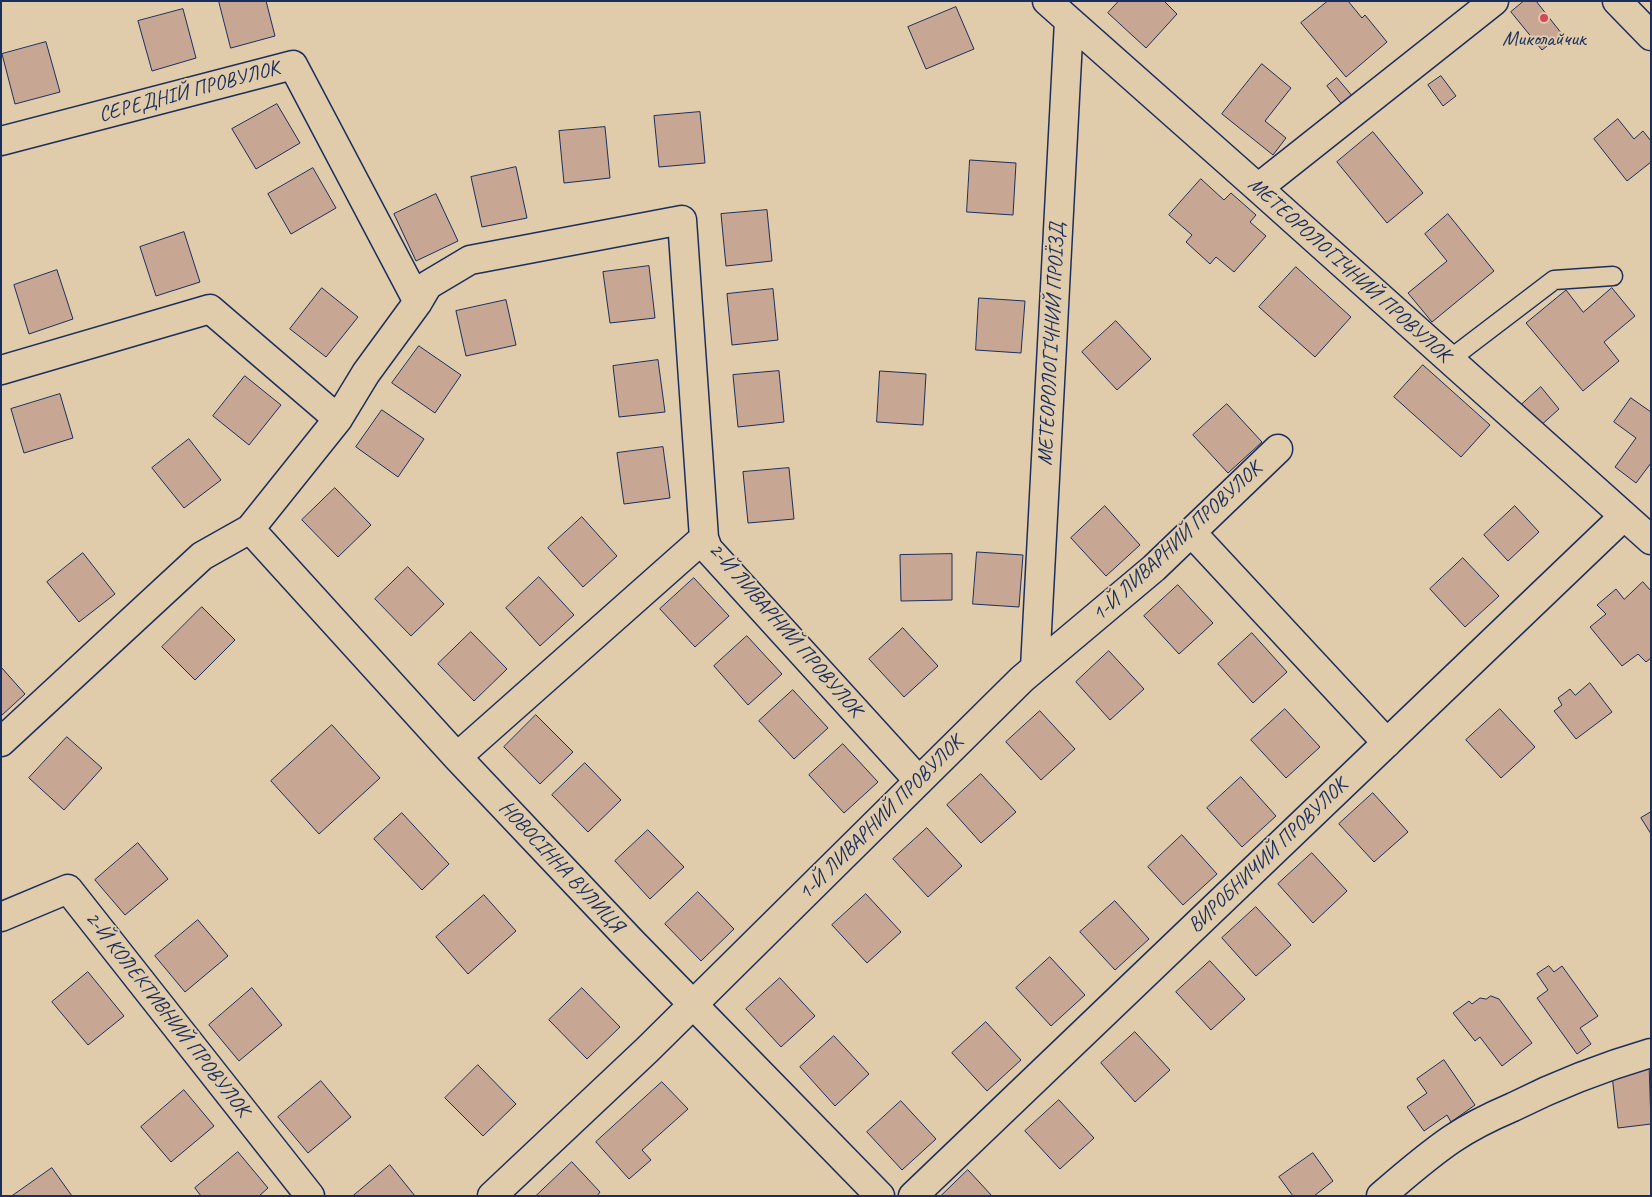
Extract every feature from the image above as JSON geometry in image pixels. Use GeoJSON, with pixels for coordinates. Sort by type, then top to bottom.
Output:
{"type":"FeatureCollection","features":[{"type":"Feature","properties":{"kind":"street","name":"МЕТЕОРОЛОГІЧНИЙ ПРОВУЛОК"},"geometry":{"type":"LineString","coordinates":[[1046,1],[1651,540]]}},
{"type":"Feature","properties":{"kind":"street"},"geometry":{"type":"LineString","coordinates":[[1258,188],[1494,1]]}},
{"type":"Feature","properties":{"kind":"street"},"geometry":{"type":"LineString","coordinates":[[1617,1],[1651,36]]}},
{"type":"Feature","properties":{"kind":"street","name":"МЕТЕОРОЛОГІЧНИЙ ПРОЇЗД"},"geometry":{"type":"LineString","coordinates":[[1035,668],[1069,21]]}},
{"type":"Feature","properties":{"kind":"street","name":"СЕРЕДНІЙ ПРОВУЛОК"},"geometry":{"type":"LineString","coordinates":[[1,142],[292,65],[418,302]]}},
{"type":"Feature","properties":{"kind":"street","name":"2-Й ЛИВАРНИЙ ПРОВУЛОК"},"geometry":{"type":"LineString","coordinates":[[418,302],[428,284],[470,260],[682,220],[704,538],[708,549],[919,781]]}},
{"type":"Feature","properties":{"kind":"street"},"geometry":{"type":"LineString","coordinates":[[1,742],[202,556],[250,529],[338,419],[366,373],[418,302]]}},
{"type":"Feature","properties":{"kind":"street"},"geometry":{"type":"LineString","coordinates":[[1,370],[210,309],[338,419]]}},
{"type":"Feature","properties":{"kind":"street","name":"1-Й ЛИВАРНИЙ ПРОВУЛОК"},"geometry":{"type":"LineString","coordinates":[[492,1196],[693,1004],[1035,668],[1154,568],[1278,449]]}},
{"type":"Feature","properties":{"kind":"street","name":"ВИРОБНИЧИЙ ПРОВУЛОК"},"geometry":{"type":"LineString","coordinates":[[912,1196],[1624,516]]}},
{"type":"Feature","properties":{"kind":"street","name":"НОВОСІННА ВУЛИЦЯ"},"geometry":{"type":"LineString","coordinates":[[250,529],[457,757],[631,941],[880,1196]]}},
{"type":"Feature","properties":{"kind":"street"},"geometry":{"type":"LineString","coordinates":[[1191,532],[1386,743]]}},
{"type":"Feature","properties":{"kind":"street"},"geometry":{"type":"LineString","coordinates":[[457,757],[704,538]]}},
{"type":"Feature","properties":{"kind":"street","name":"2-Й КОЛЕКТИВНИЙ ПРОВУЛОК"},"geometry":{"type":"LineString","coordinates":[[1,917],[68,889],[310,1196]]}},
{"type":"Feature","properties":{"kind":"street"},"geometry":{"type":"LineString","coordinates":[[1381,1196],[1417,1165],[1453,1138],[1486,1119],[1576,1079],[1626,1060],[1651,1053]]}},
{"type":"Feature","properties":{"kind":"lane"},"geometry":{"type":"LineString","coordinates":[[1449,360],[1554,280],[1613,276]]}},
{"type":"Feature","properties":{"kind":"building"},"geometry":{"type":"Polygon","coordinates":[[[219,1],[266,1],[275,36],[231,48],[219,1]]]}},
{"type":"Feature","properties":{"kind":"building"},"geometry":{"type":"Polygon","coordinates":[[[1119,1],[1164,1],[1177,14],[1146,48],[1108,13],[1119,1]]]}},
{"type":"Feature","properties":{"kind":"building"},"geometry":{"type":"Polygon","coordinates":[[[1328,1],[1348,1],[1362,18],[1365,15],[1387,42],[1346,77],[1301,23],[1328,1]]]}},
{"type":"Feature","properties":{"kind":"building"},"geometry":{"type":"Polygon","coordinates":[[[1524,1],[1536,1],[1562,34],[1542,50],[1511,12],[1524,1]]]}},
{"type":"Feature","properties":{"kind":"building"},"geometry":{"type":"Polygon","coordinates":[[[956,7],[974,49],[926,69],[908,27],[956,7]]]}},
{"type":"Feature","properties":{"kind":"building"},"geometry":{"type":"Polygon","coordinates":[[[183,9],[196,58],[152,71],[138,21],[183,9]]]}},
{"type":"Feature","properties":{"kind":"building"},"geometry":{"type":"Polygon","coordinates":[[[46,42],[60,92],[15,104],[2,54],[46,42]]]}},
{"type":"Feature","properties":{"kind":"building"},"geometry":{"type":"Polygon","coordinates":[[[1262,64],[1291,88],[1265,121],[1286,138],[1273,155],[1222,114],[1262,64]]]}},
{"type":"Feature","properties":{"kind":"building"},"geometry":{"type":"Polygon","coordinates":[[[1441,76],[1456,96],[1443,106],[1428,85],[1441,76]]]}},
{"type":"Feature","properties":{"kind":"building"},"geometry":{"type":"Polygon","coordinates":[[[1337,78],[1354,98],[1343,106],[1327,86],[1337,78]]]}},
{"type":"Feature","properties":{"kind":"building"},"geometry":{"type":"Polygon","coordinates":[[[277,104],[300,143],[256,169],[232,129],[277,104]]]}},
{"type":"Feature","properties":{"kind":"building"},"geometry":{"type":"Polygon","coordinates":[[[700,112],[705,163],[659,167],[654,116],[700,112]]]}},
{"type":"Feature","properties":{"kind":"building"},"geometry":{"type":"Polygon","coordinates":[[[1618,119],[1634,139],[1643,131],[1651,141],[1651,162],[1627,181],[1594,139],[1618,119]]]}},
{"type":"Feature","properties":{"kind":"building"},"geometry":{"type":"Polygon","coordinates":[[[605,127],[610,178],[564,183],[559,131],[605,127]]]}},
{"type":"Feature","properties":{"kind":"building"},"geometry":{"type":"Polygon","coordinates":[[[1373,132],[1423,193],[1387,223],[1337,162],[1373,132]]]}},
{"type":"Feature","properties":{"kind":"building"},"geometry":{"type":"Polygon","coordinates":[[[970,160],[1016,163],[1013,215],[967,212],[970,160]]]}},
{"type":"Feature","properties":{"kind":"building"},"geometry":{"type":"Polygon","coordinates":[[[516,167],[527,218],[482,227],[471,177],[516,167]]]}},
{"type":"Feature","properties":{"kind":"building"},"geometry":{"type":"Polygon","coordinates":[[[313,168],[336,208],[291,234],[268,194],[313,168]]]}},
{"type":"Feature","properties":{"kind":"building"},"geometry":{"type":"Polygon","coordinates":[[[1201,179],[1224,200],[1231,193],[1256,215],[1250,222],[1266,236],[1234,272],[1216,257],[1210,264],[1186,242],[1192,235],[1169,215],[1201,179]]]}},
{"type":"Feature","properties":{"kind":"building"},"geometry":{"type":"Polygon","coordinates":[[[436,194],[458,241],[416,261],[394,214],[436,194]]]}},
{"type":"Feature","properties":{"kind":"building"},"geometry":{"type":"Polygon","coordinates":[[[767,210],[772,261],[726,266],[721,214],[767,210]]]}},
{"type":"Feature","properties":{"kind":"building"},"geometry":{"type":"Polygon","coordinates":[[[1448,214],[1494,271],[1432,322],[1408,293],[1447,261],[1425,234],[1448,214]]]}},
{"type":"Feature","properties":{"kind":"building"},"geometry":{"type":"Polygon","coordinates":[[[184,232],[200,282],[156,296],[140,247],[184,232]]]}},
{"type":"Feature","properties":{"kind":"building"},"geometry":{"type":"Polygon","coordinates":[[[649,266],[655,318],[610,323],[603,272],[649,266]]]}},
{"type":"Feature","properties":{"kind":"building"},"geometry":{"type":"Polygon","coordinates":[[[1296,267],[1351,317],[1315,357],[1259,307],[1296,267]]]}},
{"type":"Feature","properties":{"kind":"building"},"geometry":{"type":"Polygon","coordinates":[[[57,270],[73,319],[29,334],[14,285],[57,270]]]}},
{"type":"Feature","properties":{"kind":"building"},"geometry":{"type":"Polygon","coordinates":[[[322,288],[358,317],[326,357],[290,329],[322,288]]]}},
{"type":"Feature","properties":{"kind":"building"},"geometry":{"type":"Polygon","coordinates":[[[1612,288],[1635,316],[1604,342],[1619,361],[1583,391],[1526,323],[1566,290],[1583,312],[1612,288]]]}},
{"type":"Feature","properties":{"kind":"building"},"geometry":{"type":"Polygon","coordinates":[[[773,289],[778,340],[732,345],[727,294],[773,289]]]}},
{"type":"Feature","properties":{"kind":"building"},"geometry":{"type":"Polygon","coordinates":[[[979,298],[1025,301],[1021,353],[976,350],[979,298]]]}},
{"type":"Feature","properties":{"kind":"building"},"geometry":{"type":"Polygon","coordinates":[[[506,300],[516,345],[466,356],[456,311],[506,300]]]}},
{"type":"Feature","properties":{"kind":"building"},"geometry":{"type":"Polygon","coordinates":[[[1116,321],[1151,359],[1117,390],[1082,352],[1116,321]]]}},
{"type":"Feature","properties":{"kind":"building"},"geometry":{"type":"Polygon","coordinates":[[[419,346],[461,375],[435,413],[392,383],[419,346]]]}},
{"type":"Feature","properties":{"kind":"building"},"geometry":{"type":"Polygon","coordinates":[[[658,360],[665,412],[619,417],[613,366],[658,360]]]}},
{"type":"Feature","properties":{"kind":"building"},"geometry":{"type":"Polygon","coordinates":[[[1423,365],[1490,425],[1461,457],[1394,397],[1423,365]]]}},
{"type":"Feature","properties":{"kind":"building"},"geometry":{"type":"Polygon","coordinates":[[[779,371],[784,422],[738,427],[733,375],[779,371]]]}},
{"type":"Feature","properties":{"kind":"building"},"geometry":{"type":"Polygon","coordinates":[[[880,371],[926,374],[923,425],[877,422],[880,371]]]}},
{"type":"Feature","properties":{"kind":"building"},"geometry":{"type":"Polygon","coordinates":[[[245,376],[281,405],[249,445],[213,416],[245,376]]]}},
{"type":"Feature","properties":{"kind":"building"},"geometry":{"type":"Polygon","coordinates":[[[1541,387],[1559,409],[1539,427],[1520,406],[1541,387]]]}},
{"type":"Feature","properties":{"kind":"building"},"geometry":{"type":"Polygon","coordinates":[[[60,394],[73,438],[24,453],[11,409],[60,394]]]}},
{"type":"Feature","properties":{"kind":"building"},"geometry":{"type":"Polygon","coordinates":[[[1631,398],[1651,412],[1651,463],[1636,483],[1615,467],[1636,438],[1614,422],[1631,398]]]}},
{"type":"Feature","properties":{"kind":"building"},"geometry":{"type":"Polygon","coordinates":[[[1227,404],[1262,442],[1228,473],[1193,435],[1227,404]]]}},
{"type":"Feature","properties":{"kind":"building"},"geometry":{"type":"Polygon","coordinates":[[[382,410],[424,439],[398,477],[356,447],[382,410]]]}},
{"type":"Feature","properties":{"kind":"building"},"geometry":{"type":"Polygon","coordinates":[[[189,439],[221,480],[184,508],[152,468],[189,439]]]}},
{"type":"Feature","properties":{"kind":"building"},"geometry":{"type":"Polygon","coordinates":[[[663,447],[670,498],[624,504],[617,453],[663,447]]]}},
{"type":"Feature","properties":{"kind":"building"},"geometry":{"type":"Polygon","coordinates":[[[789,468],[794,519],[748,523],[743,472],[789,468]]]}},
{"type":"Feature","properties":{"kind":"building"},"geometry":{"type":"Polygon","coordinates":[[[335,488],[371,525],[338,557],[302,520],[335,488]]]}},
{"type":"Feature","properties":{"kind":"building"},"geometry":{"type":"Polygon","coordinates":[[[1105,506],[1140,545],[1106,576],[1071,538],[1105,506]]]}},
{"type":"Feature","properties":{"kind":"building"},"geometry":{"type":"Polygon","coordinates":[[[1515,506],[1539,532],[1508,561],[1484,535],[1515,506]]]}},
{"type":"Feature","properties":{"kind":"building"},"geometry":{"type":"Polygon","coordinates":[[[582,517],[617,556],[583,587],[548,548],[582,517]]]}},
{"type":"Feature","properties":{"kind":"building"},"geometry":{"type":"Polygon","coordinates":[[[977,552],[1023,555],[1019,607],[973,604],[977,552]]]}},
{"type":"Feature","properties":{"kind":"building"},"geometry":{"type":"Polygon","coordinates":[[[83,553],[115,594],[79,622],[47,582],[83,553]]]}},
{"type":"Feature","properties":{"kind":"building"},"geometry":{"type":"Polygon","coordinates":[[[952,554],[952,600],[901,601],[900,555],[952,554]]]}},
{"type":"Feature","properties":{"kind":"building"},"geometry":{"type":"Polygon","coordinates":[[[1463,558],[1499,596],[1465,627],[1430,589],[1463,558]]]}},
{"type":"Feature","properties":{"kind":"building"},"geometry":{"type":"Polygon","coordinates":[[[408,567],[444,604],[411,636],[375,599],[408,567]]]}},
{"type":"Feature","properties":{"kind":"building"},"geometry":{"type":"Polygon","coordinates":[[[539,577],[574,615],[540,646],[506,608],[539,577]]]}},
{"type":"Feature","properties":{"kind":"building"},"geometry":{"type":"Polygon","coordinates":[[[694,578],[729,616],[695,647],[660,609],[694,578]]]}},
{"type":"Feature","properties":{"kind":"building"},"geometry":{"type":"Polygon","coordinates":[[[1643,582],[1651,591],[1651,658],[1646,662],[1638,654],[1622,666],[1590,627],[1606,614],[1597,605],[1616,589],[1624,599],[1643,582]]]}},
{"type":"Feature","properties":{"kind":"building"},"geometry":{"type":"Polygon","coordinates":[[[1178,585],[1213,623],[1179,654],[1144,616],[1178,585]]]}},
{"type":"Feature","properties":{"kind":"building"},"geometry":{"type":"Polygon","coordinates":[[[202,607],[235,640],[195,680],[162,647],[202,607]]]}},
{"type":"Feature","properties":{"kind":"building"},"geometry":{"type":"Polygon","coordinates":[[[903,628],[938,666],[904,697],[869,659],[903,628]]]}},
{"type":"Feature","properties":{"kind":"building"},"geometry":{"type":"Polygon","coordinates":[[[471,632],[507,669],[474,701],[438,664],[471,632]]]}},
{"type":"Feature","properties":{"kind":"building"},"geometry":{"type":"Polygon","coordinates":[[[1252,633],[1287,672],[1253,703],[1218,664],[1252,633]]]}},
{"type":"Feature","properties":{"kind":"building"},"geometry":{"type":"Polygon","coordinates":[[[747,636],[782,674],[748,705],[714,666],[747,636]]]}},
{"type":"Feature","properties":{"kind":"building"},"geometry":{"type":"Polygon","coordinates":[[[1109,651],[1144,689],[1110,720],[1076,682],[1109,651]]]}},
{"type":"Feature","properties":{"kind":"building"},"geometry":{"type":"Polygon","coordinates":[[[1,667],[25,694],[1,716],[1,667]]]}},
{"type":"Feature","properties":{"kind":"building"},"geometry":{"type":"Polygon","coordinates":[[[1590,683],[1612,712],[1576,739],[1554,711],[1562,705],[1558,698],[1570,689],[1575,695],[1590,683]]]}},
{"type":"Feature","properties":{"kind":"building"},"geometry":{"type":"Polygon","coordinates":[[[793,690],[828,728],[794,759],[759,721],[793,690]]]}},
{"type":"Feature","properties":{"kind":"building"},"geometry":{"type":"Polygon","coordinates":[[[1285,709],[1320,747],[1286,778],[1251,740],[1285,709]]]}},
{"type":"Feature","properties":{"kind":"building"},"geometry":{"type":"Polygon","coordinates":[[[1500,709],[1535,747],[1501,778],[1466,740],[1500,709]]]}},
{"type":"Feature","properties":{"kind":"building"},"geometry":{"type":"Polygon","coordinates":[[[1040,711],[1075,749],[1041,780],[1006,742],[1040,711]]]}},
{"type":"Feature","properties":{"kind":"building"},"geometry":{"type":"Polygon","coordinates":[[[536,715],[573,752],[540,784],[504,747],[536,715]]]}},
{"type":"Feature","properties":{"kind":"building"},"geometry":{"type":"Polygon","coordinates":[[[332,725],[380,778],[319,834],[271,781],[332,725]]]}},
{"type":"Feature","properties":{"kind":"building"},"geometry":{"type":"Polygon","coordinates":[[[67,737],[102,768],[64,810],[29,778],[67,737]]]}},
{"type":"Feature","properties":{"kind":"building"},"geometry":{"type":"Polygon","coordinates":[[[843,744],[878,782],[844,813],[809,775],[843,744]]]}},
{"type":"Feature","properties":{"kind":"building"},"geometry":{"type":"Polygon","coordinates":[[[585,763],[621,800],[588,832],[552,795],[585,763]]]}},
{"type":"Feature","properties":{"kind":"building"},"geometry":{"type":"Polygon","coordinates":[[[981,774],[1016,812],[981,843],[947,805],[981,774]]]}},
{"type":"Feature","properties":{"kind":"building"},"geometry":{"type":"Polygon","coordinates":[[[1241,777],[1276,816],[1242,847],[1207,808],[1241,777]]]}},
{"type":"Feature","properties":{"kind":"building"},"geometry":{"type":"Polygon","coordinates":[[[1373,793],[1408,832],[1374,862],[1339,824],[1373,793]]]}},
{"type":"Feature","properties":{"kind":"building"},"geometry":{"type":"Polygon","coordinates":[[[1651,812],[1651,834],[1641,818],[1651,812]]]}},
{"type":"Feature","properties":{"kind":"building"},"geometry":{"type":"Polygon","coordinates":[[[402,813],[449,864],[422,890],[374,839],[402,813]]]}},
{"type":"Feature","properties":{"kind":"building"},"geometry":{"type":"Polygon","coordinates":[[[927,828],[962,866],[928,897],[893,859],[927,828]]]}},
{"type":"Feature","properties":{"kind":"building"},"geometry":{"type":"Polygon","coordinates":[[[648,830],[684,867],[650,899],[615,861],[648,830]]]}},
{"type":"Feature","properties":{"kind":"building"},"geometry":{"type":"Polygon","coordinates":[[[1182,835],[1217,874],[1183,905],[1148,867],[1182,835]]]}},
{"type":"Feature","properties":{"kind":"building"},"geometry":{"type":"Polygon","coordinates":[[[138,843],[168,879],[125,915],[95,880],[138,843]]]}},
{"type":"Feature","properties":{"kind":"building"},"geometry":{"type":"Polygon","coordinates":[[[1312,853],[1347,891],[1313,923],[1278,884],[1312,853]]]}},
{"type":"Feature","properties":{"kind":"building"},"geometry":{"type":"Polygon","coordinates":[[[698,892],[734,929],[701,961],[665,924],[698,892]]]}},
{"type":"Feature","properties":{"kind":"building"},"geometry":{"type":"Polygon","coordinates":[[[866,894],[901,932],[867,963],[832,925],[866,894]]]}},
{"type":"Feature","properties":{"kind":"building"},"geometry":{"type":"Polygon","coordinates":[[[484,895],[516,931],[468,974],[436,937],[484,895]]]}},
{"type":"Feature","properties":{"kind":"building"},"geometry":{"type":"Polygon","coordinates":[[[1115,901],[1149,939],[1115,970],[1080,932],[1115,901]]]}},
{"type":"Feature","properties":{"kind":"building"},"geometry":{"type":"Polygon","coordinates":[[[1256,907],[1291,945],[1256,976],[1222,938],[1256,907]]]}},
{"type":"Feature","properties":{"kind":"building"},"geometry":{"type":"Polygon","coordinates":[[[198,920],[228,956],[185,992],[155,956],[198,920]]]}},
{"type":"Feature","properties":{"kind":"building"},"geometry":{"type":"Polygon","coordinates":[[[1050,957],[1085,995],[1051,1026],[1016,988],[1050,957]]]}},
{"type":"Feature","properties":{"kind":"building"},"geometry":{"type":"Polygon","coordinates":[[[1210,961],[1245,999],[1211,1030],[1176,992],[1210,961]]]}},
{"type":"Feature","properties":{"kind":"building"},"geometry":{"type":"Polygon","coordinates":[[[1549,966],[1554,972],[1562,966],[1598,1016],[1580,1028],[1591,1044],[1577,1054],[1537,998],[1548,990],[1537,974],[1549,966]]]}},
{"type":"Feature","properties":{"kind":"building"},"geometry":{"type":"Polygon","coordinates":[[[88,972],[124,1016],[88,1045],[52,1002],[88,972]]]}},
{"type":"Feature","properties":{"kind":"building"},"geometry":{"type":"Polygon","coordinates":[[[780,978],[815,1016],[781,1047],[746,1009],[780,978]]]}},
{"type":"Feature","properties":{"kind":"building"},"geometry":{"type":"Polygon","coordinates":[[[252,988],[282,1025],[239,1061],[209,1025],[252,988]]]}},
{"type":"Feature","properties":{"kind":"building"},"geometry":{"type":"Polygon","coordinates":[[[582,988],[620,1027],[587,1059],[549,1020],[582,988]]]}},
{"type":"Feature","properties":{"kind":"building"},"geometry":{"type":"Polygon","coordinates":[[[1491,996],[1499,999],[1532,1043],[1502,1066],[1480,1037],[1475,1041],[1453,1013],[1469,1001],[1472,1004],[1480,998],[1486,999],[1491,996]]]}},
{"type":"Feature","properties":{"kind":"building"},"geometry":{"type":"Polygon","coordinates":[[[986,1022],[1021,1060],[987,1091],[952,1053],[986,1022]]]}},
{"type":"Feature","properties":{"kind":"building"},"geometry":{"type":"Polygon","coordinates":[[[1135,1032],[1170,1070],[1135,1102],[1101,1063],[1135,1032]]]}},
{"type":"Feature","properties":{"kind":"building"},"geometry":{"type":"Polygon","coordinates":[[[834,1036],[869,1074],[835,1106],[800,1067],[834,1036]]]}},
{"type":"Feature","properties":{"kind":"building"},"geometry":{"type":"Polygon","coordinates":[[[1444,1060],[1475,1105],[1451,1122],[1447,1115],[1424,1131],[1407,1107],[1427,1093],[1417,1079],[1444,1060]]]}},
{"type":"Feature","properties":{"kind":"building"},"geometry":{"type":"Polygon","coordinates":[[[1649,1062],[1651,1124],[1618,1128],[1612,1075],[1649,1062]]]}},
{"type":"Feature","properties":{"kind":"building"},"geometry":{"type":"Polygon","coordinates":[[[478,1065],[516,1104],[483,1136],[445,1098],[478,1065]]]}},
{"type":"Feature","properties":{"kind":"building"},"geometry":{"type":"Polygon","coordinates":[[[321,1081],[351,1117],[308,1153],[278,1117],[321,1081]]]}},
{"type":"Feature","properties":{"kind":"building"},"geometry":{"type":"Polygon","coordinates":[[[662,1082],[688,1109],[642,1150],[651,1160],[629,1179],[596,1142],[662,1082]]]}},
{"type":"Feature","properties":{"kind":"building"},"geometry":{"type":"Polygon","coordinates":[[[184,1090],[214,1126],[171,1162],[141,1127],[184,1090]]]}},
{"type":"Feature","properties":{"kind":"building"},"geometry":{"type":"Polygon","coordinates":[[[1059,1100],[1094,1138],[1060,1169],[1025,1131],[1059,1100]]]}},
{"type":"Feature","properties":{"kind":"building"},"geometry":{"type":"Polygon","coordinates":[[[901,1101],[936,1139],[902,1170],[867,1132],[901,1101]]]}},
{"type":"Feature","properties":{"kind":"building"},"geometry":{"type":"Polygon","coordinates":[[[238,1152],[268,1188],[259,1196],[201,1196],[195,1188],[238,1152]]]}},
{"type":"Feature","properties":{"kind":"building"},"geometry":{"type":"Polygon","coordinates":[[[1313,1153],[1333,1181],[1314,1196],[1293,1196],[1279,1177],[1313,1153]]]}},
{"type":"Feature","properties":{"kind":"building"},"geometry":{"type":"Polygon","coordinates":[[[572,1162],[600,1192],[597,1196],[536,1196],[572,1162]]]}},
{"type":"Feature","properties":{"kind":"building"},"geometry":{"type":"Polygon","coordinates":[[[390,1165],[415,1196],[353,1196],[390,1165]]]}},
{"type":"Feature","properties":{"kind":"building"},"geometry":{"type":"Polygon","coordinates":[[[52,1168],[72,1196],[12,1196],[52,1168]]]}},
{"type":"Feature","properties":{"kind":"building"},"geometry":{"type":"Polygon","coordinates":[[[968,1170],[992,1196],[941,1196],[968,1170]]]}},
{"type":"Feature","properties":{"kind":"place","name":"Миколайчик"},"geometry":{"type":"Point","coordinates":[1544,18]}}]}
